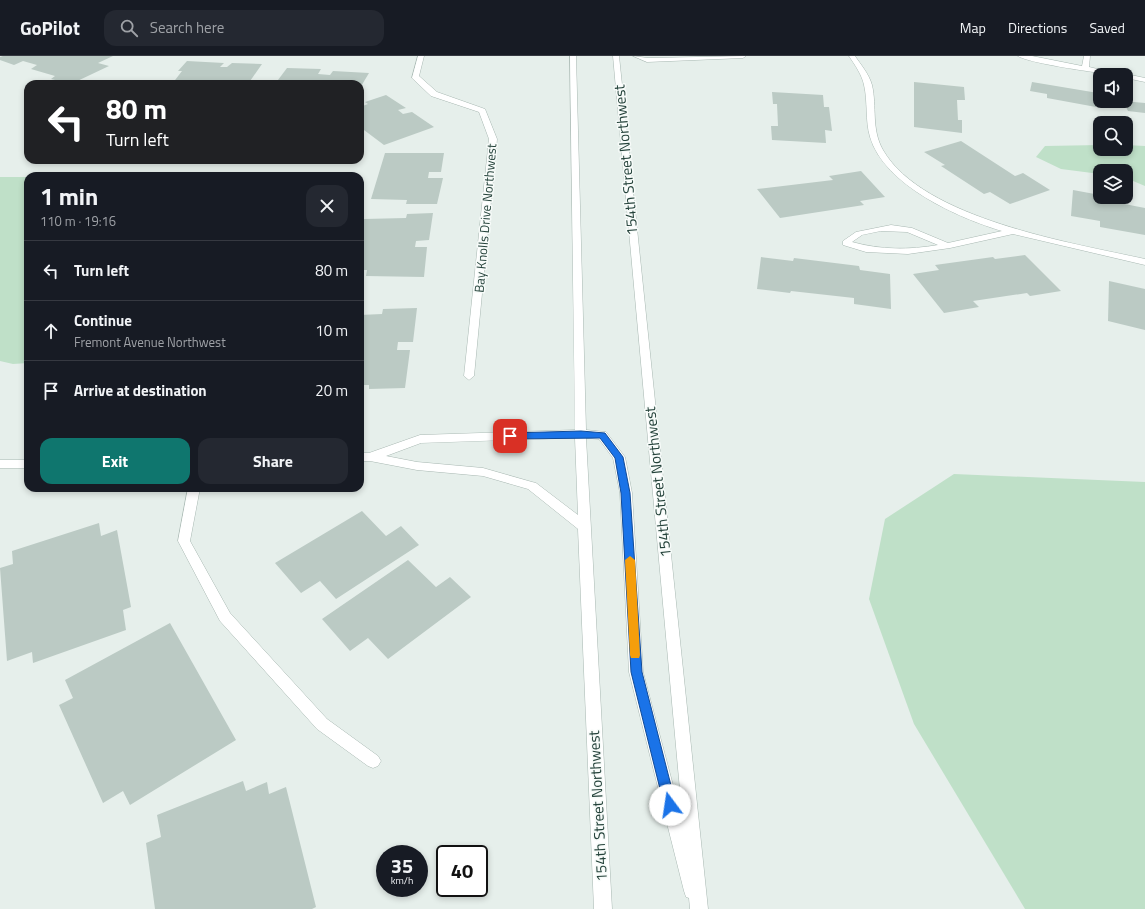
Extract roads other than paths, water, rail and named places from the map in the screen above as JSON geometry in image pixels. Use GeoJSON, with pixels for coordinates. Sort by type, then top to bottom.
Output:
{"type":"FeatureCollection","features":[{"type":"Feature","properties":{"kind":"street","name":"Bay Knolls Drive Northwest"},"geometry":{"type":"LineString","coordinates":[[421,56],[415,76],[434,94],[482,111],[493,139],[469,376]]}},
{"type":"Feature","properties":{"kind":"street","name":"154th Street Northwest"},"geometry":{"type":"LineString","coordinates":[[573,56],[584,526],[603,909]]}},
{"type":"Feature","properties":{"kind":"street","name":"154th Street Northwest"},"geometry":{"type":"LineString","coordinates":[[616,56],[699,909]]}},
{"type":"Feature","properties":{"kind":"street"},"geometry":{"type":"LineString","coordinates":[[636,56],[647,60],[743,56]]}},
{"type":"Feature","properties":{"kind":"street"},"geometry":{"type":"LineString","coordinates":[[852,56],[866,79],[869,91],[871,132],[881,153],[901,177],[931,198],[966,214],[1014,231],[1145,262]]}},
{"type":"Feature","properties":{"kind":"street"},"geometry":{"type":"LineString","coordinates":[[1021,56],[1093,70]]}},
{"type":"Feature","properties":{"kind":"street"},"geometry":{"type":"LineString","coordinates":[[1085,69],[1087,56]]}},
{"type":"Feature","properties":{"kind":"street"},"geometry":{"type":"LineString","coordinates":[[1133,77],[1145,80]]}},
{"type":"Feature","properties":{"kind":"street"},"geometry":{"type":"LineString","coordinates":[[946,245],[910,229],[896,227],[881,228],[852,236],[846,243],[861,249],[906,253],[946,245],[1014,231]]}},
{"type":"Feature","properties":{"kind":"street"},"geometry":{"type":"LineString","coordinates":[[365,457],[420,439],[581,434],[602,435],[619,457],[626,493],[636,672],[696,909]]}},
{"type":"Feature","properties":{"kind":"street"},"geometry":{"type":"LineString","coordinates":[[365,457],[416,466],[484,472],[532,486],[584,526]]}},
{"type":"Feature","properties":{"kind":"street"},"geometry":{"type":"LineString","coordinates":[[0,464],[24,464]]}},
{"type":"Feature","properties":{"kind":"street"},"geometry":{"type":"LineString","coordinates":[[193,492],[184,541],[225,617],[322,724],[373,761]]}}]}
